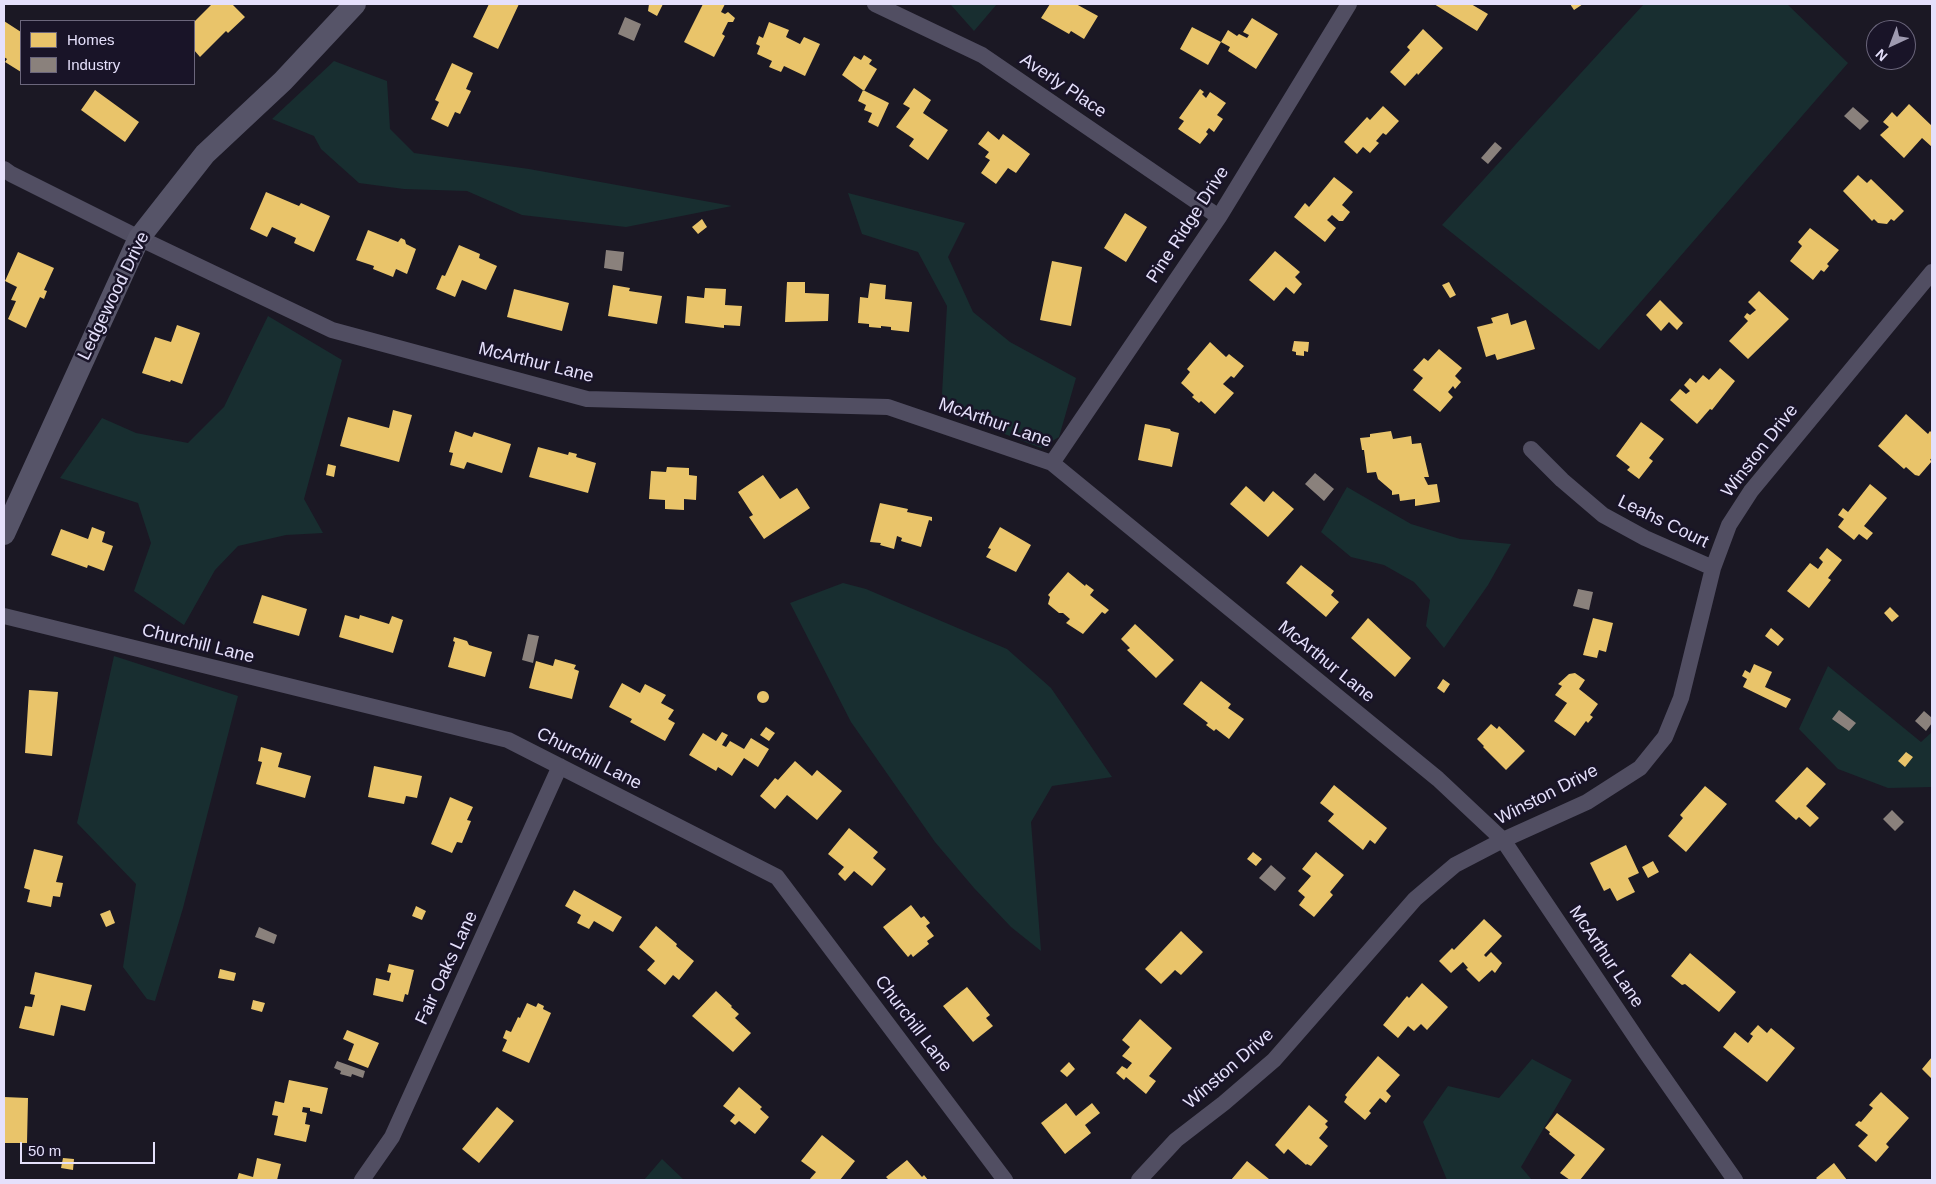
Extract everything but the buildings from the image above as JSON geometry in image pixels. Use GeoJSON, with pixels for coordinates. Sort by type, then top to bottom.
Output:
{"type":"FeatureCollection","features":[{"type":"Feature","properties":{"kind":"street","name":"Ledgewood Drive"},"geometry":{"type":"LineString","coordinates":[[4,534],[139,238],[205,154],[283,81],[355,4]]}},
{"type":"Feature","properties":{"kind":"street","name":"Averly Place"},"geometry":{"type":"LineString","coordinates":[[875,4],[982,55],[1219,217]]}},
{"type":"Feature","properties":{"kind":"street","name":"Pine Ridge Drive"},"geometry":{"type":"LineString","coordinates":[[1052,463],[1219,217],[1349,4]]}},
{"type":"Feature","properties":{"kind":"street","name":"McArthur Lane"},"geometry":{"type":"LineString","coordinates":[[4,169],[139,238],[332,330],[588,398],[888,407],[1052,463],[1431,772],[1504,840],[1644,1051],[1735,1180]]}},
{"type":"Feature","properties":{"kind":"street","name":"Winston Drive"},"geometry":{"type":"LineString","coordinates":[[1139,1180],[1176,1140],[1224,1103],[1274,1060],[1415,899],[1455,865],[1587,802],[1640,768],[1665,737],[1681,698],[1713,568],[1729,525],[1751,491],[1932,272]]}},
{"type":"Feature","properties":{"kind":"street","name":"Leahs Court"},"geometry":{"type":"LineString","coordinates":[[1531,449],[1562,480],[1603,515],[1645,538],[1713,568]]}},
{"type":"Feature","properties":{"kind":"street","name":"Churchill Lane"},"geometry":{"type":"LineString","coordinates":[[4,616],[508,740],[777,877],[1005,1180]]}},
{"type":"Feature","properties":{"kind":"street","name":"Fair Oaks Lane"},"geometry":{"type":"LineString","coordinates":[[362,1180],[392,1137],[560,766]]}},
{"type":"Feature","properties":{"kind":"green space"},"geometry":{"type":"Polygon","coordinates":[[[997,4],[974,31],[951,5],[997,4]]]}},
{"type":"Feature","properties":{"kind":"green space"},"geometry":{"type":"Polygon","coordinates":[[[1644,4],[1787,4],[1848,63],[1599,350],[1442,225],[1644,4]]]}},
{"type":"Feature","properties":{"kind":"green space"},"geometry":{"type":"Polygon","coordinates":[[[334,61],[387,81],[390,129],[414,153],[529,169],[732,206],[626,227],[522,215],[467,191],[404,189],[359,183],[321,149],[314,136],[272,119],[334,61]]]}},
{"type":"Feature","properties":{"kind":"green space"},"geometry":{"type":"Polygon","coordinates":[[[848,193],[965,223],[948,257],[973,312],[1010,342],[1076,378],[1059,437],[1041,448],[958,416],[942,394],[947,306],[918,252],[862,234],[848,193]]]}},
{"type":"Feature","properties":{"kind":"green space"},"geometry":{"type":"Polygon","coordinates":[[[268,316],[342,360],[304,499],[323,533],[286,535],[238,546],[215,570],[184,625],[134,591],[151,543],[138,503],[60,478],[102,418],[136,433],[188,443],[224,407],[268,316]]]}},
{"type":"Feature","properties":{"kind":"green space"},"geometry":{"type":"Polygon","coordinates":[[[1347,487],[1411,524],[1460,539],[1511,544],[1488,585],[1444,648],[1426,626],[1430,600],[1414,582],[1384,565],[1351,557],[1321,532],[1347,487]]]}},
{"type":"Feature","properties":{"kind":"green space"},"geometry":{"type":"Polygon","coordinates":[[[843,583],[866,589],[1007,649],[1051,688],[1112,777],[1052,786],[1031,822],[1041,951],[1011,927],[974,888],[935,842],[851,722],[790,603],[843,583]]]}},
{"type":"Feature","properties":{"kind":"green space"},"geometry":{"type":"Polygon","coordinates":[[[114,656],[238,696],[183,908],[155,1001],[147,999],[123,967],[136,884],[77,823],[114,656]]]}},
{"type":"Feature","properties":{"kind":"green space"},"geometry":{"type":"Polygon","coordinates":[[[1828,666],[1921,742],[1932,732],[1932,787],[1888,788],[1838,769],[1799,729],[1828,666]]]}},
{"type":"Feature","properties":{"kind":"green space"},"geometry":{"type":"Polygon","coordinates":[[[1532,1059],[1572,1080],[1521,1167],[1532,1180],[1447,1180],[1423,1122],[1448,1086],[1499,1098],[1532,1059]]]}},
{"type":"Feature","properties":{"kind":"green space"},"geometry":{"type":"Polygon","coordinates":[[[662,1159],[684,1180],[644,1180],[662,1159]]]}}]}
